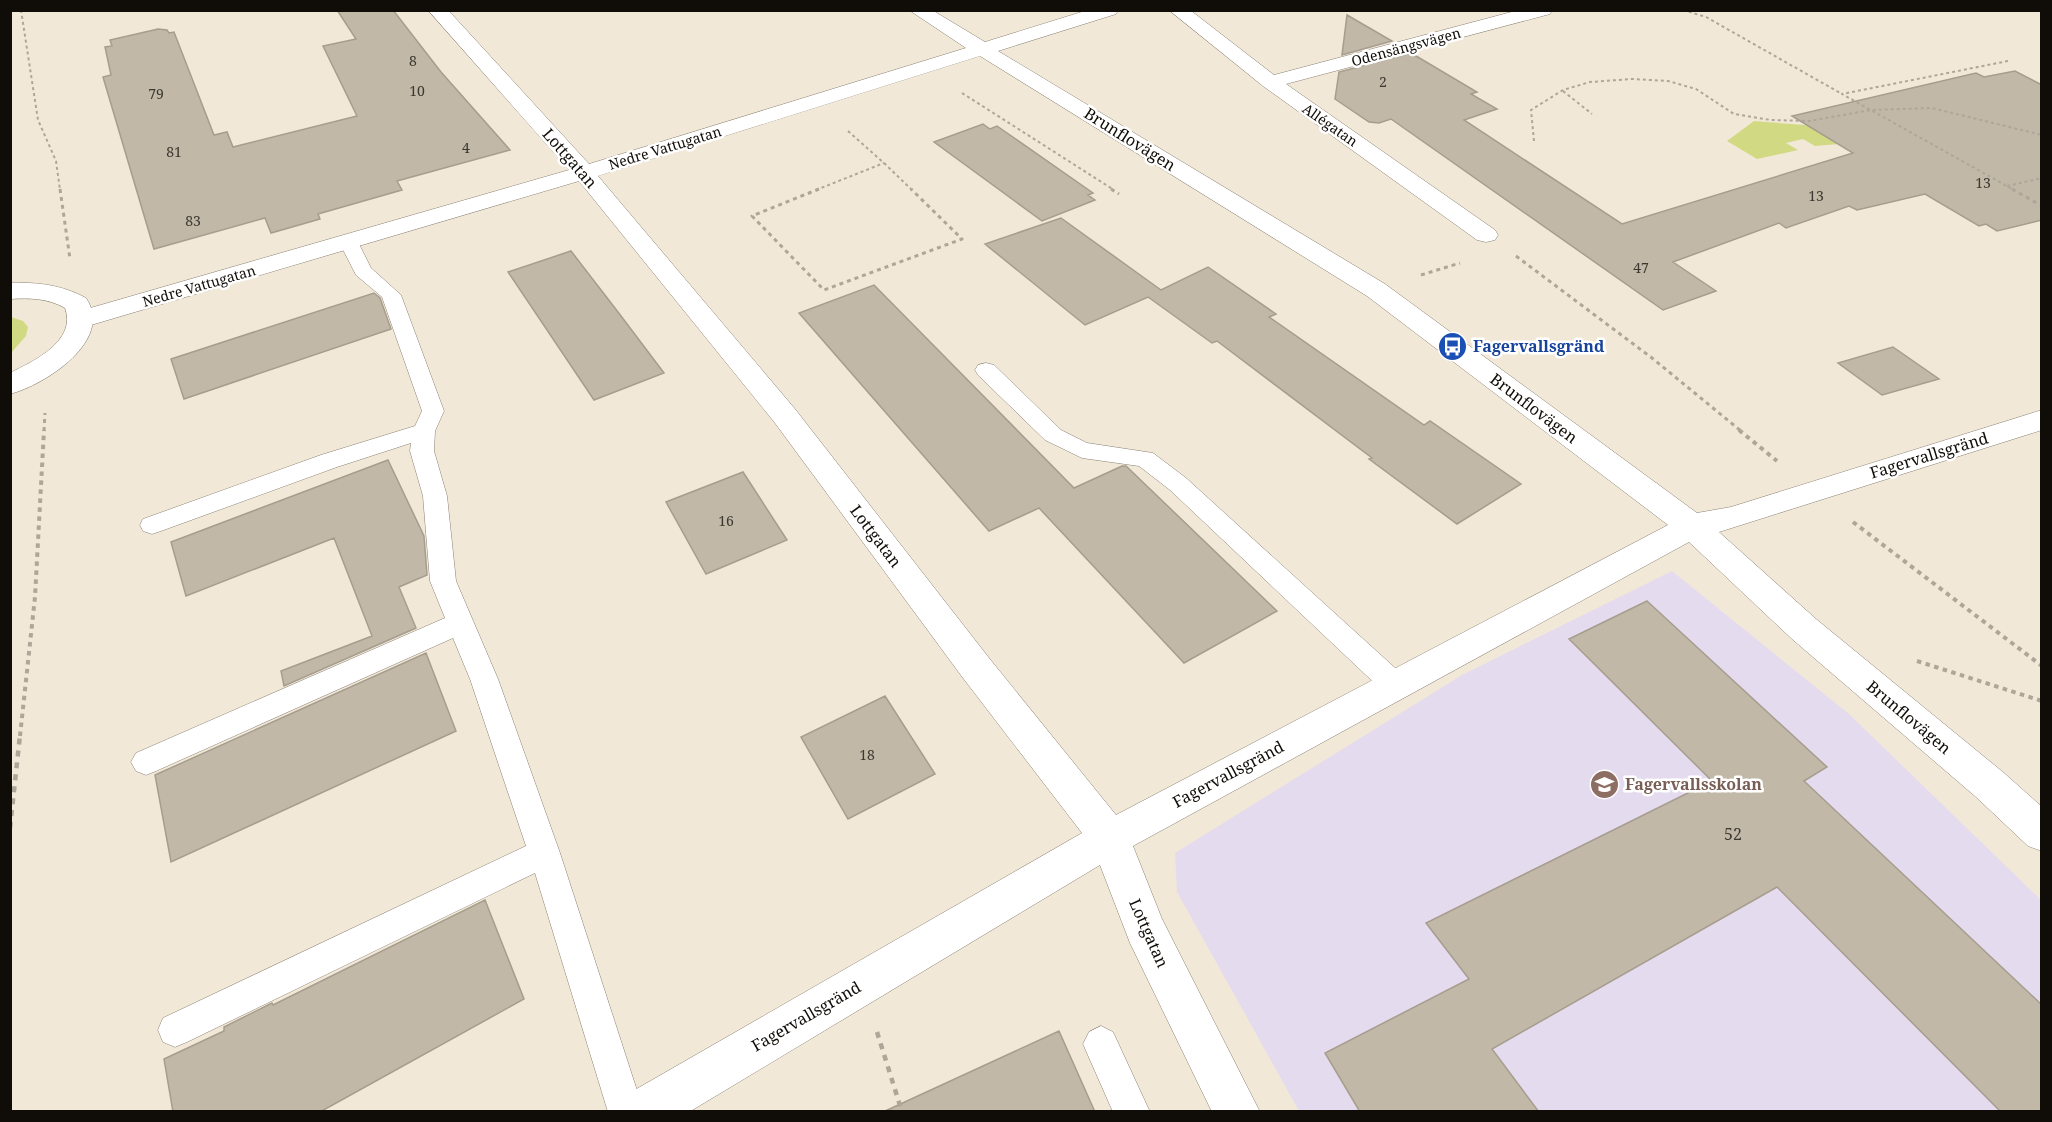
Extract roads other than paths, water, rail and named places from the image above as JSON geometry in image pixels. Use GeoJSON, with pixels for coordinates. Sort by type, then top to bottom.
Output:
{"type":"FeatureCollection","features":[{"type":"Feature","properties":{"kind":"street","name":"Lottgatan"},"geometry":{"type":"LineString","coordinates":[[437,10],[583,173],[785,416],[975,668],[1110,838],[1145,929],[1237,1112]]}},
{"type":"Feature","properties":{"kind":"street","name":"Brunflovägen"},"geometry":{"type":"LineString","coordinates":[[918,10],[1376,290],[1692,526],[1804,629],[1990,785],[2042,833]]}},
{"type":"Feature","properties":{"kind":"street","name":"Nedre Vattugatan"},"geometry":{"type":"LineString","coordinates":[[82,319],[583,173],[1109,10]]}},
{"type":"Feature","properties":{"kind":"street","name":"Allégatan"},"geometry":{"type":"LineString","coordinates":[[1178,10],[1270,82],[1486,236]]}},
{"type":"Feature","properties":{"kind":"street","name":"Odensängsvägen"},"geometry":{"type":"LineString","coordinates":[[1270,82],[1543,10]]}},
{"type":"Feature","properties":{"kind":"street"},"geometry":{"type":"LineString","coordinates":[[10,291],[33,289],[60,294],[77,304],[82,319],[76,336],[60,354],[36,372],[10,385]]}},
{"type":"Feature","properties":{"kind":"street","name":"Fagervallsgränd"},"geometry":{"type":"LineString","coordinates":[[643,1112],[1110,838],[1692,526],[1732,518],[2042,420]]}},
{"type":"Feature","properties":{"kind":"lane"},"geometry":{"type":"LineString","coordinates":[[349,242],[363,271],[391,294],[433,411],[424,431],[422,451],[435,496],[443,581],[484,679],[544,853],[626,1112]]}},
{"type":"Feature","properties":{"kind":"lane"},"geometry":{"type":"LineString","coordinates":[[986,370],[1053,435],[1082,450],[1145,459],[1170,478],[1395,685]]}},
{"type":"Feature","properties":{"kind":"lane"},"geometry":{"type":"LineString","coordinates":[[152,525],[329,461],[424,431]]}},
{"type":"Feature","properties":{"kind":"lane"},"geometry":{"type":"LineString","coordinates":[[146,762],[461,623]]}},
{"type":"Feature","properties":{"kind":"lane"},"geometry":{"type":"LineString","coordinates":[[175,1030],[544,853]]}},
{"type":"Feature","properties":{"kind":"lane"},"geometry":{"type":"LineString","coordinates":[[1101,1044],[1132,1112]]}},
{"type":"Feature","properties":{"kind":"place","name":"Fagervallsgränd"},"geometry":{"type":"Point","coordinates":[1452,346]}},
{"type":"Feature","properties":{"kind":"place","name":"Fagervallsskolan"},"geometry":{"type":"Point","coordinates":[1604,784]}}]}
